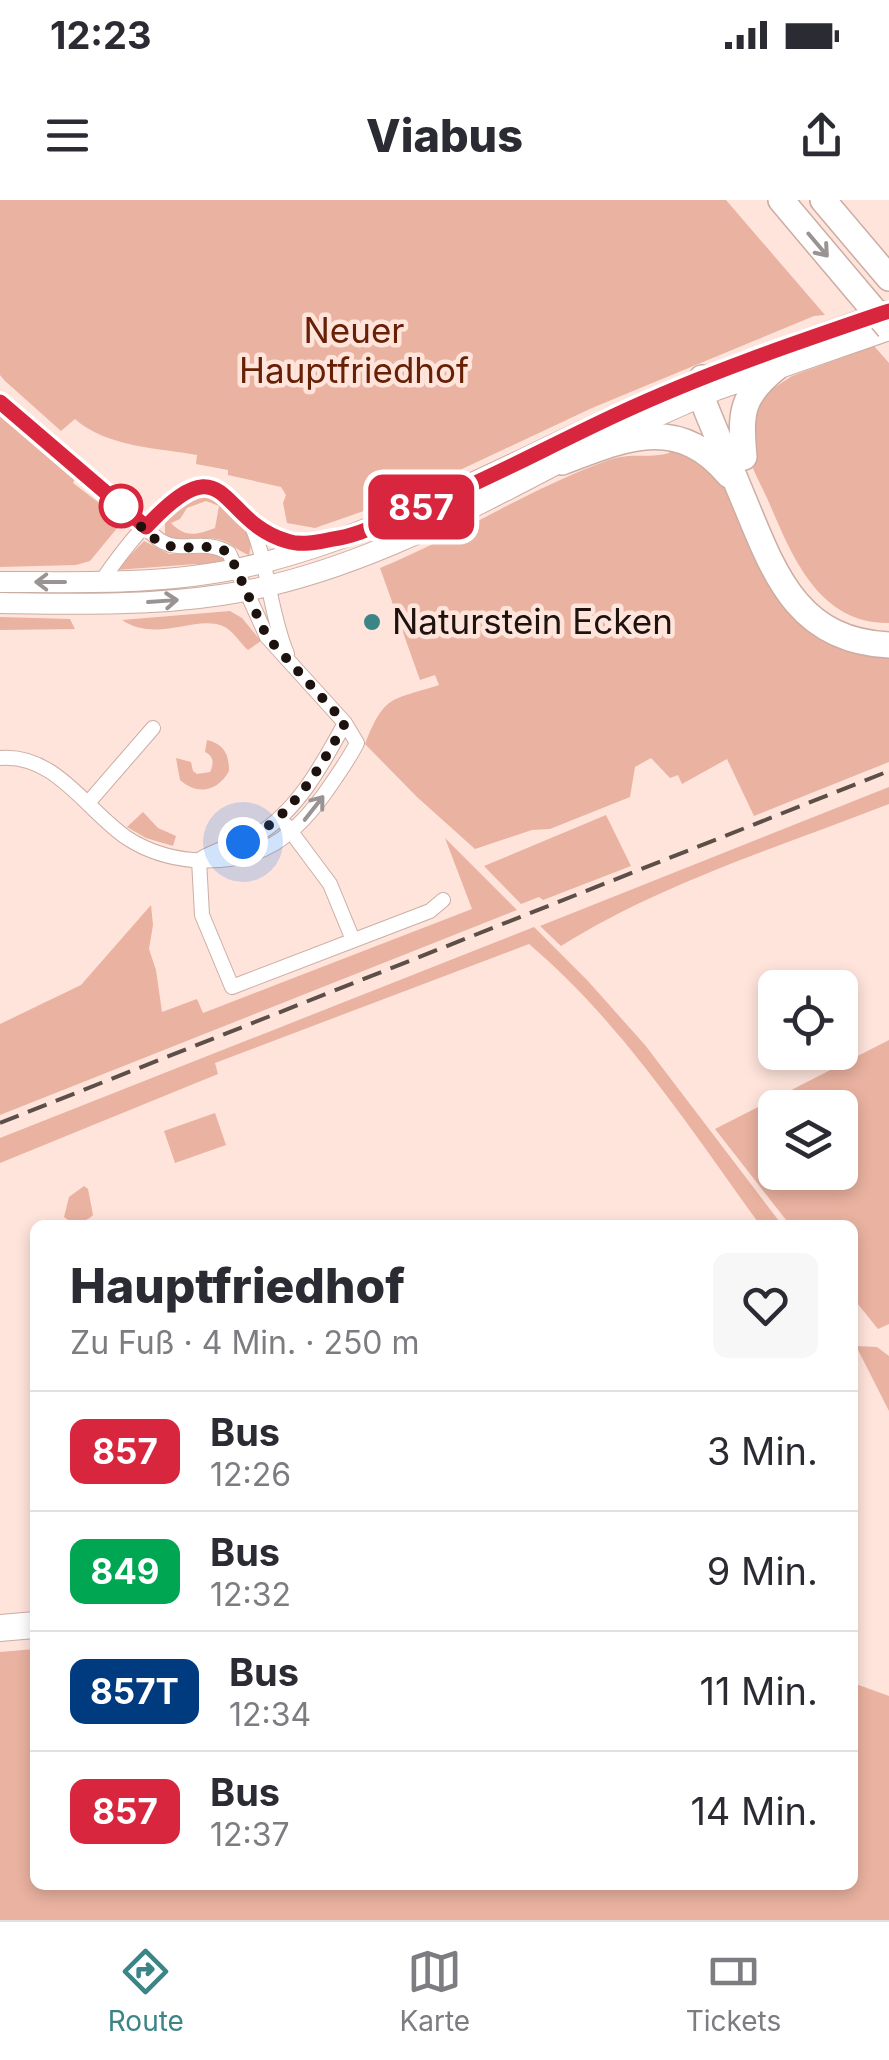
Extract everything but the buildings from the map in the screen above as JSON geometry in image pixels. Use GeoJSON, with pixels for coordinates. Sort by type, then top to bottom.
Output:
{"type":"FeatureCollection","features":[{"type":"Feature","properties":{"kind":"highway"},"geometry":{"type":"LineString","coordinates":[[781,200],[889,329]]}},
{"type":"Feature","properties":{"kind":"highway"},"geometry":{"type":"LineString","coordinates":[[823,200],[889,278]]}},
{"type":"Feature","properties":{"kind":"highway"},"geometry":{"type":"LineString","coordinates":[[838,200],[857,240]]}},
{"type":"Feature","properties":{"kind":"highway"},"geometry":{"type":"LineString","coordinates":[[744,457],[742,410],[750,392],[777,367]]}},
{"type":"Feature","properties":{"kind":"highway"},"geometry":{"type":"LineString","coordinates":[[706,388],[744,457],[778,546],[800,590],[831,619],[851,628],[889,634]]}},
{"type":"Feature","properties":{"kind":"highway"},"geometry":{"type":"LineString","coordinates":[[706,388],[740,490],[781,583],[806,614],[824,628],[846,638],[889,645]]}},
{"type":"Feature","properties":{"kind":"highway"},"geometry":{"type":"LineString","coordinates":[[562,462],[631,438],[672,437],[696,445],[714,458],[740,490]]}},
{"type":"Feature","properties":{"kind":"main road"},"geometry":{"type":"LineString","coordinates":[[0,603],[154,602],[256,588],[384,548],[706,388],[889,311]]}},
{"type":"Feature","properties":{"kind":"main road"},"geometry":{"type":"LineString","coordinates":[[0,582],[169,578],[262,562],[338,539],[466,488],[623,412],[889,329]]}},
{"type":"Feature","properties":{"kind":"street"},"geometry":{"type":"LineString","coordinates":[[0,402],[146,527],[158,542],[168,546],[219,548],[229,553],[272,616],[289,660],[345,723],[357,743],[317,806],[292,832],[249,856],[218,862],[173,857],[145,848],[121,834],[44,768],[12,757],[0,758]]}},
{"type":"Feature","properties":{"kind":"street"},"geometry":{"type":"LineString","coordinates":[[100,582],[179,494],[200,487],[222,493],[249,520],[262,562],[256,588]]}},
{"type":"Feature","properties":{"kind":"street"},"geometry":{"type":"LineString","coordinates":[[249,520],[274,536],[296,543],[338,539]]}},
{"type":"Feature","properties":{"kind":"street"},"geometry":{"type":"LineString","coordinates":[[199,860],[256,836],[280,818],[298,799],[345,723]]}},
{"type":"Feature","properties":{"kind":"street"},"geometry":{"type":"LineString","coordinates":[[88,803],[154,728]]}},
{"type":"Feature","properties":{"kind":"street"},"geometry":{"type":"LineString","coordinates":[[280,818],[330,884],[353,940]]}},
{"type":"Feature","properties":{"kind":"street"},"geometry":{"type":"LineString","coordinates":[[199,860],[202,915],[232,987],[430,911],[443,900]]}},
{"type":"Feature","properties":{"kind":"street"},"geometry":{"type":"LineString","coordinates":[[0,1622],[30,1619]]}},
{"type":"Feature","properties":{"kind":"street"},"geometry":{"type":"LineString","coordinates":[[0,1634],[30,1631]]}},
{"type":"Feature","properties":{"kind":"green space","name":"Neuer Hauptfriedhof"},"geometry":{"type":"Polygon","coordinates":[[[0,200],[726,200],[825,315],[814,316],[592,408],[398,499],[315,528],[287,523],[283,503],[286,495],[281,487],[196,464],[197,455],[117,441],[75,419],[61,431],[4,380],[0,375],[0,200]]]}},
{"type":"Feature","properties":{"kind":"green space"},"geometry":{"type":"Polygon","coordinates":[[[874,346],[889,363],[889,623],[843,612],[810,582],[786,541],[747,447],[754,401],[792,376],[874,346]]]}},
{"type":"Feature","properties":{"kind":"green space"},"geometry":{"type":"Polygon","coordinates":[[[0,413],[75,479],[73,483],[123,521],[90,561],[76,565],[0,567],[0,413]]]}},
{"type":"Feature","properties":{"kind":"green space"},"geometry":{"type":"Polygon","coordinates":[[[673,446],[707,462],[845,649],[889,656],[889,762],[754,816],[727,759],[682,784],[678,775],[670,778],[651,758],[635,767],[630,797],[550,829],[532,830],[475,849],[365,744],[378,716],[391,702],[439,685],[435,675],[420,680],[380,568],[580,471],[617,458],[669,453],[673,446]]]}},
{"type":"Feature","properties":{"kind":"green space"},"geometry":{"type":"Polygon","coordinates":[[[203,492],[230,508],[249,534],[249,555],[221,540],[165,535],[165,517],[185,497],[203,492]],[[206,501],[187,508],[180,519],[171,523],[186,533],[215,528],[219,506],[206,501]]]}},
{"type":"Feature","properties":{"kind":"green space"},"geometry":{"type":"Polygon","coordinates":[[[144,541],[169,554],[216,554],[226,560],[202,566],[116,570],[144,541]]]}},
{"type":"Feature","properties":{"kind":"green space"},"geometry":{"type":"Polygon","coordinates":[[[230,611],[242,618],[261,641],[248,650],[228,629],[214,624],[149,629],[122,620],[230,611]]]}},
{"type":"Feature","properties":{"kind":"green space"},"geometry":{"type":"Polygon","coordinates":[[[0,617],[70,619],[75,629],[0,630],[0,617]]]}},
{"type":"Feature","properties":{"kind":"green space"},"geometry":{"type":"Polygon","coordinates":[[[207,740],[224,751],[229,771],[213,787],[194,788],[180,780],[176,758],[191,762],[197,774],[210,772],[212,760],[205,752],[207,740]]]}},
{"type":"Feature","properties":{"kind":"green space"},"geometry":{"type":"Polygon","coordinates":[[[889,787],[889,804],[680,885],[561,946],[540,926],[889,787]]]}},
{"type":"Feature","properties":{"kind":"green space"},"geometry":{"type":"Polygon","coordinates":[[[143,812],[158,828],[176,836],[173,846],[127,827],[143,812]]]}},
{"type":"Feature","properties":{"kind":"green space"},"geometry":{"type":"Polygon","coordinates":[[[606,815],[631,866],[543,900],[539,897],[521,904],[484,866],[606,815]]]}},
{"type":"Feature","properties":{"kind":"green space"},"geometry":{"type":"Polygon","coordinates":[[[445,838],[517,910],[0,1115],[0,1024],[81,985],[151,905],[149,949],[162,1012],[197,999],[203,1013],[472,909],[445,838]]]}},
{"type":"Feature","properties":{"kind":"green space"},"geometry":{"type":"Polygon","coordinates":[[[534,927],[645,1045],[778,1220],[756,1220],[624,1042],[529,944],[215,1063],[218,1074],[0,1163],[0,1138],[534,927]]]}},
{"type":"Feature","properties":{"kind":"green space"},"geometry":{"type":"Polygon","coordinates":[[[889,1040],[889,1324],[878,1329],[858,1304],[858,1220],[786,1220],[763,1190],[858,1190],[858,1090],[791,1090],[830,1070],[858,1070],[858,1056],[889,1040]]]}},
{"type":"Feature","properties":{"kind":"green space"},"geometry":{"type":"Polygon","coordinates":[[[758,1107],[758,1184],[715,1129],[758,1107]]]}},
{"type":"Feature","properties":{"kind":"green space"},"geometry":{"type":"Polygon","coordinates":[[[215,1113],[226,1145],[175,1163],[164,1131],[215,1113]]]}},
{"type":"Feature","properties":{"kind":"green space"},"geometry":{"type":"Polygon","coordinates":[[[84,1186],[88,1189],[93,1215],[85,1220],[64,1217],[69,1197],[84,1186]]]}},
{"type":"Feature","properties":{"kind":"green space"},"geometry":{"type":"Polygon","coordinates":[[[858,1346],[877,1347],[889,1356],[889,1411],[858,1346]]]}},
{"type":"Feature","properties":{"kind":"green space"},"geometry":{"type":"Polygon","coordinates":[[[30,1649],[30,1890],[858,1890],[858,1685],[889,1696],[889,1920],[0,1920],[0,1652],[30,1649]]]}},
{"type":"Feature","properties":{"kind":"railway"},"geometry":{"type":"LineString","coordinates":[[0,1123],[889,771]]}},
{"type":"Feature","properties":{"kind":"bus line","name":"857"},"geometry":{"type":"LineString","coordinates":[[0,402],[146,527],[179,494],[192,488],[208,488],[232,500],[262,530],[286,541],[338,539],[466,488],[702,378],[889,311]]}},
{"type":"Feature","properties":{"kind":"place","name":"Naturstein Ecken"},"geometry":{"type":"Point","coordinates":[372,622]}},
{"type":"Feature","properties":{"kind":"route"},"geometry":{"type":"LineString","coordinates":[[121,506],[118,504],[158,542],[180,548],[219,548],[229,553],[267,637],[345,723],[298,799],[268,828],[243,842]]}}]}
